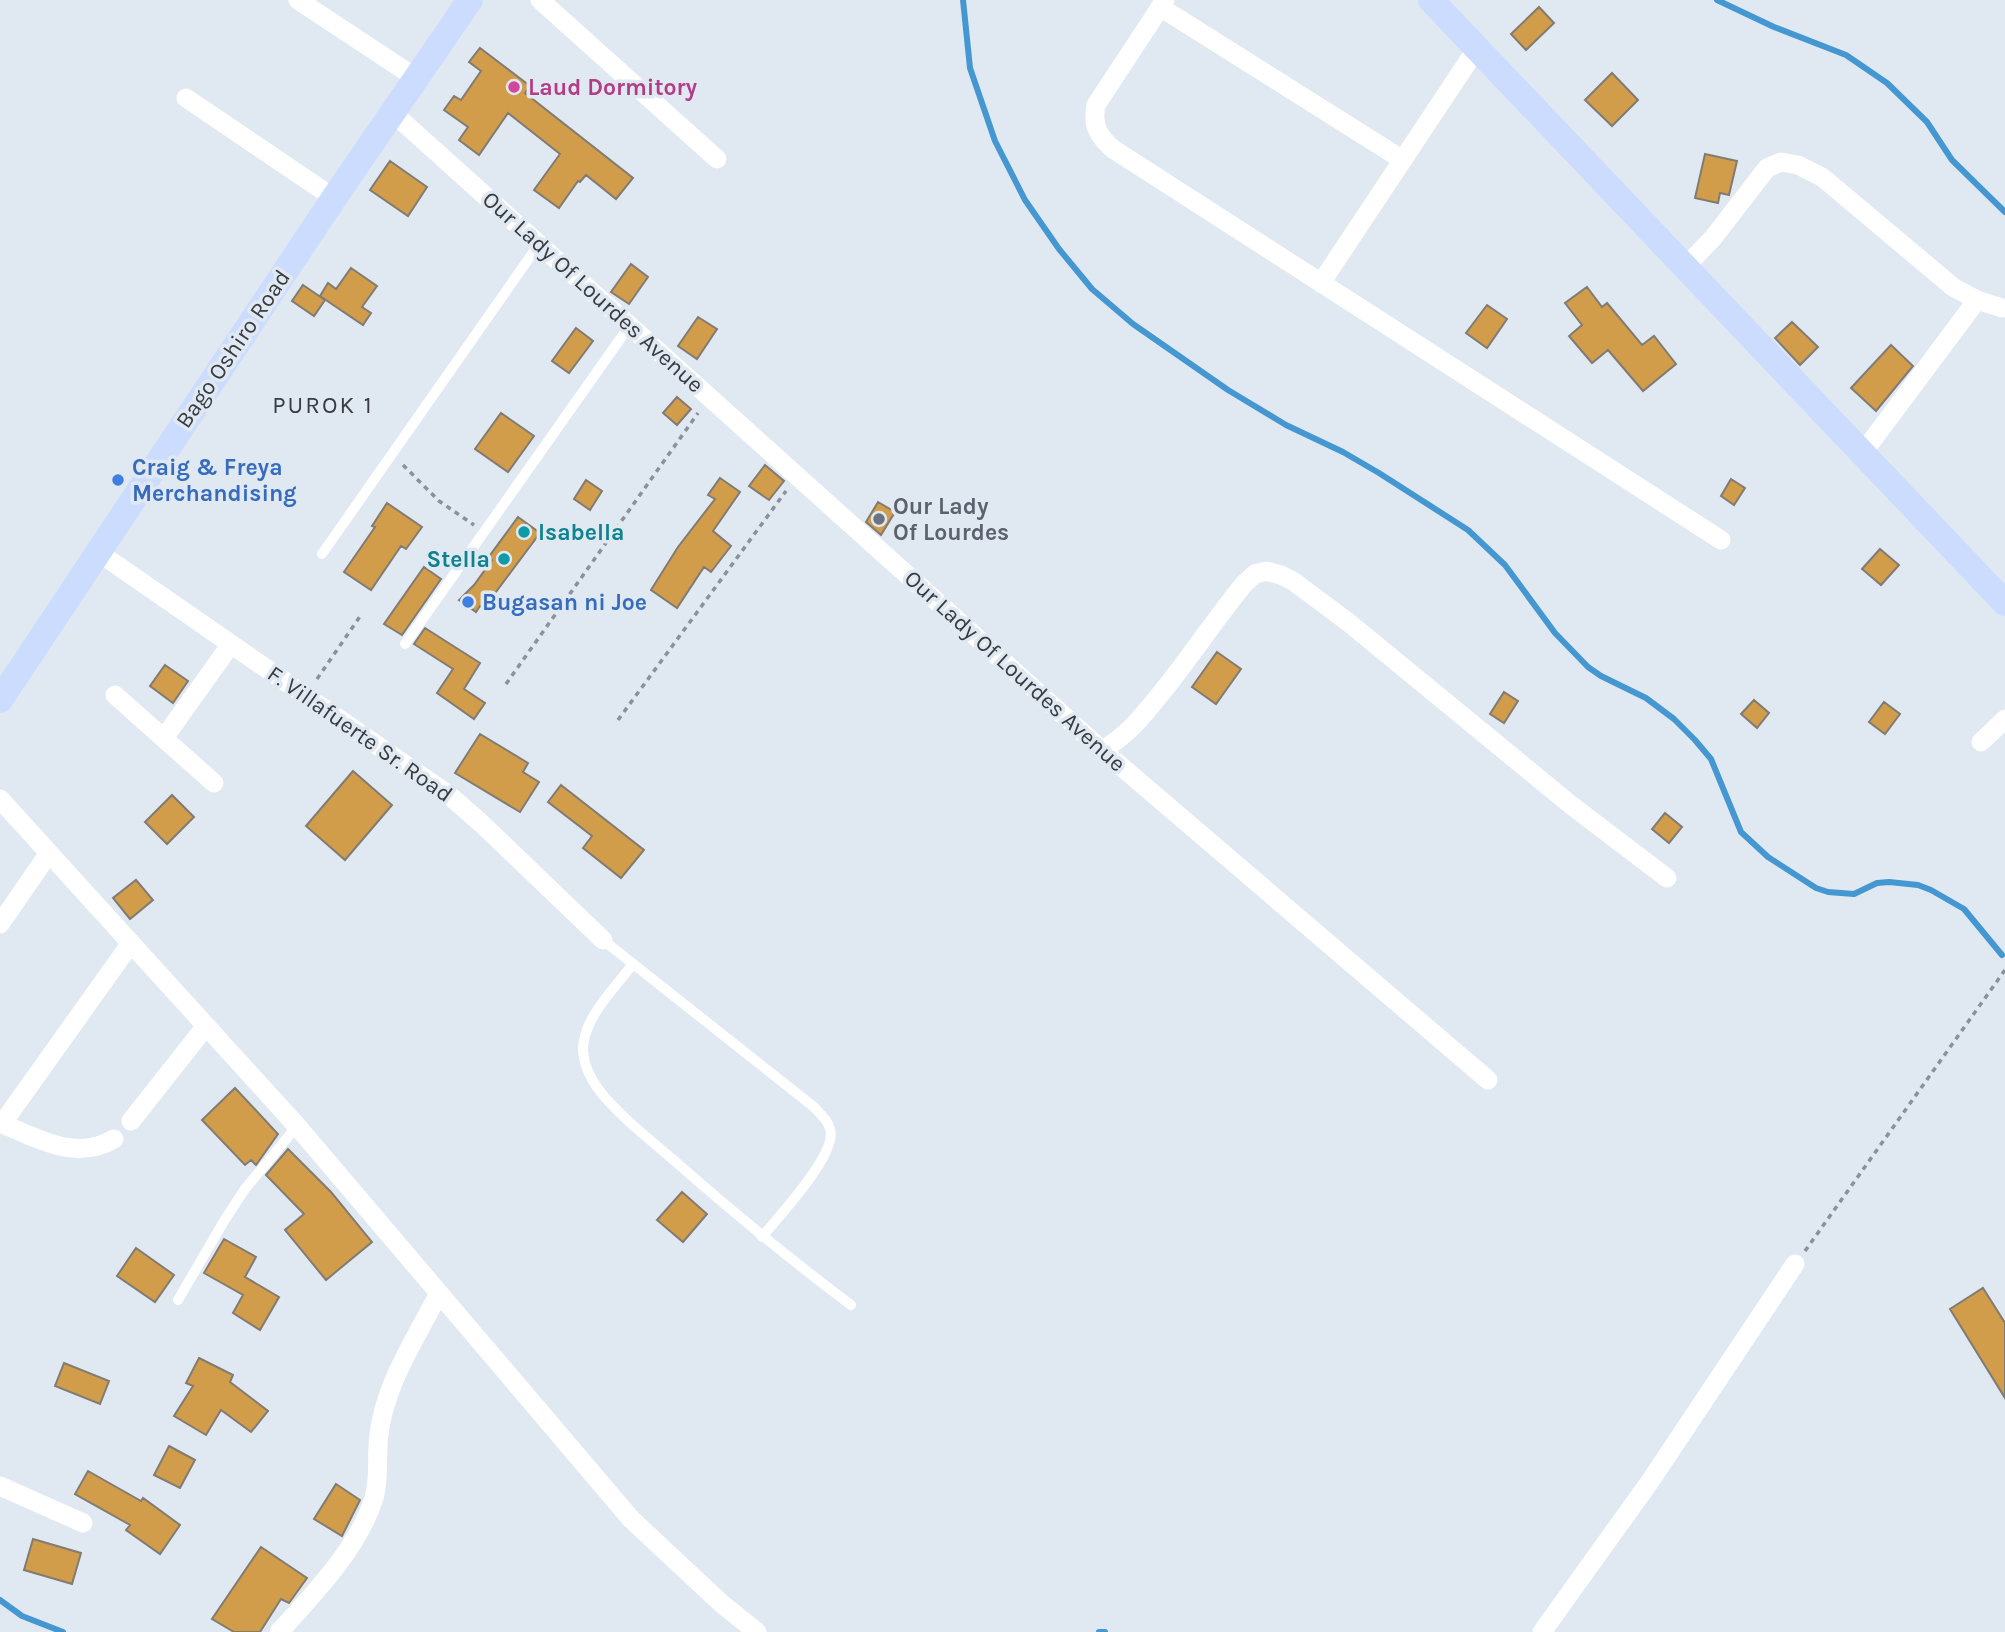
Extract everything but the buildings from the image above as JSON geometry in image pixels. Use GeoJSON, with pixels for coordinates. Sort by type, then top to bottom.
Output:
{"type":"FeatureCollection","features":[{"type":"Feature","properties":{"kind":"street"},"geometry":{"type":"LineString","coordinates":[[298,0],[416,78]]}},
{"type":"Feature","properties":{"kind":"street","name":"Bago Oshiro Road"},"geometry":{"type":"LineString","coordinates":[[0,700],[334,198],[470,0]]}},
{"type":"Feature","properties":{"kind":"street"},"geometry":{"type":"LineString","coordinates":[[540,0],[717,159]]}},
{"type":"Feature","properties":{"kind":"street"},"geometry":{"type":"LineString","coordinates":[[1432,0],[2005,603]]}},
{"type":"Feature","properties":{"kind":"street"},"geometry":{"type":"LineString","coordinates":[[1403,160],[1163,3],[1096,105],[1094,118],[1097,130],[1113,149],[1720,540]]}},
{"type":"Feature","properties":{"kind":"street"},"geometry":{"type":"LineString","coordinates":[[1321,283],[1477,48]]}},
{"type":"Feature","properties":{"kind":"street"},"geometry":{"type":"LineString","coordinates":[[186,98],[334,198]]}},
{"type":"Feature","properties":{"kind":"street","name":"Our Lady Of Lourdes Avenue"},"geometry":{"type":"LineString","coordinates":[[393,113],[1102,750],[1488,1080]]}},
{"type":"Feature","properties":{"kind":"street"},"geometry":{"type":"LineString","coordinates":[[1685,267],[1713,238],[1767,168],[1781,162],[1798,165],[1822,177],[1942,278],[1977,300],[2002,308]]}},
{"type":"Feature","properties":{"kind":"street"},"geometry":{"type":"LineString","coordinates":[[1862,454],[1977,300]]}},
{"type":"Feature","properties":{"kind":"street","name":"F. Villafuerte Sr. Road"},"geometry":{"type":"LineString","coordinates":[[97,552],[449,795],[603,940]]}},
{"type":"Feature","properties":{"kind":"street"},"geometry":{"type":"LineString","coordinates":[[1102,750],[1118,741],[1149,708],[1244,584],[1255,574],[1266,571],[1293,581],[1348,622],[1571,805],[1667,878]]}},
{"type":"Feature","properties":{"kind":"street"},"geometry":{"type":"LineString","coordinates":[[164,738],[231,644]]}},
{"type":"Feature","properties":{"kind":"street"},"geometry":{"type":"LineString","coordinates":[[115,695],[214,783]]}},
{"type":"Feature","properties":{"kind":"street"},"geometry":{"type":"LineString","coordinates":[[1981,742],[2005,719]]}},
{"type":"Feature","properties":{"kind":"street"},"geometry":{"type":"LineString","coordinates":[[0,799],[297,1126],[631,1519],[722,1604],[757,1632]]}},
{"type":"Feature","properties":{"kind":"street"},"geometry":{"type":"LineString","coordinates":[[0,924],[49,853]]}},
{"type":"Feature","properties":{"kind":"street"},"geometry":{"type":"LineString","coordinates":[[114,1139],[94,1148],[74,1149],[1,1123],[131,943]]}},
{"type":"Feature","properties":{"kind":"street"},"geometry":{"type":"LineString","coordinates":[[131,1121],[206,1026]]}},
{"type":"Feature","properties":{"kind":"street"},"geometry":{"type":"LineString","coordinates":[[1542,1632],[1651,1480],[1795,1264]]}},
{"type":"Feature","properties":{"kind":"street"},"geometry":{"type":"LineString","coordinates":[[279,1632],[311,1597],[350,1545],[365,1519],[375,1496],[379,1435],[387,1397],[439,1293]]}},
{"type":"Feature","properties":{"kind":"street"},"geometry":{"type":"LineString","coordinates":[[0,1486],[83,1523]]}},
{"type":"Feature","properties":{"kind":"lane"},"geometry":{"type":"LineString","coordinates":[[322,554],[539,244]]}},
{"type":"Feature","properties":{"kind":"lane"},"geometry":{"type":"LineString","coordinates":[[405,644],[630,325]]}},
{"type":"Feature","properties":{"kind":"lane"},"geometry":{"type":"LineString","coordinates":[[603,940],[814,1107],[831,1130],[831,1142],[822,1160],[762,1237]]}},
{"type":"Feature","properties":{"kind":"lane"},"geometry":{"type":"LineString","coordinates":[[633,964],[593,1018],[586,1032],[583,1048],[587,1072],[600,1091],[632,1123],[762,1237],[851,1306]]}},
{"type":"Feature","properties":{"kind":"lane"},"geometry":{"type":"LineString","coordinates":[[178,1300],[245,1189],[297,1126]]}},
{"type":"Feature","properties":{"kind":"path"},"geometry":{"type":"LineString","coordinates":[[506,684],[709,397]]}},
{"type":"Feature","properties":{"kind":"path"},"geometry":{"type":"LineString","coordinates":[[393,453],[439,501],[485,531]]}},
{"type":"Feature","properties":{"kind":"path"},"geometry":{"type":"LineString","coordinates":[[618,720],[797,475]]}},
{"type":"Feature","properties":{"kind":"path"},"geometry":{"type":"LineString","coordinates":[[306,695],[361,615]]}},
{"type":"Feature","properties":{"kind":"path"},"geometry":{"type":"LineString","coordinates":[[1795,1264],[2005,970]]}},
{"type":"Feature","properties":{"kind":"waterway"},"geometry":{"type":"LineString","coordinates":[[963,0],[970,68],[995,141],[1025,200],[1059,249],[1092,289],[1133,324],[1228,390],[1286,425],[1343,452],[1468,530],[1505,565],[1555,633],[1588,667],[1646,698],[1674,719],[1695,740],[1711,759],[1741,832],[1768,857],[1816,888],[1828,892],[1854,894],[1877,883],[1889,882],[1918,885],[1931,890],[1964,909],[2002,955]]}},
{"type":"Feature","properties":{"kind":"waterway"},"geometry":{"type":"LineString","coordinates":[[1717,0],[1774,27],[1846,55],[1887,83],[1927,122],[1952,160],[2005,212]]}},
{"type":"Feature","properties":{"kind":"waterway"},"geometry":{"type":"LineString","coordinates":[[0,1600],[22,1616],[63,1632]]}},
{"type":"Feature","properties":{"kind":"waterway"},"geometry":{"type":"LineString","coordinates":[[1099,1632],[1105,1632]]}},
{"type":"Feature","properties":{"kind":"place","name":"Laud Dormitory"},"geometry":{"type":"Point","coordinates":[514,87]}},
{"type":"Feature","properties":{"kind":"place","name":"Craig & Freya Merchandising"},"geometry":{"type":"Point","coordinates":[118,480]}},
{"type":"Feature","properties":{"kind":"place","name":"Our Lady Of Lourdes"},"geometry":{"type":"Point","coordinates":[879,519]}},
{"type":"Feature","properties":{"kind":"place","name":"Isabella"},"geometry":{"type":"Point","coordinates":[524,532]}},
{"type":"Feature","properties":{"kind":"place","name":"Stella"},"geometry":{"type":"Point","coordinates":[504,559]}},
{"type":"Feature","properties":{"kind":"place","name":"Bugasan ni Joe"},"geometry":{"type":"Point","coordinates":[468,602]}},
{"type":"Feature","properties":{"kind":"district","name":"PUROK 1"},"geometry":{"type":"Point","coordinates":[323,405]}}]}
